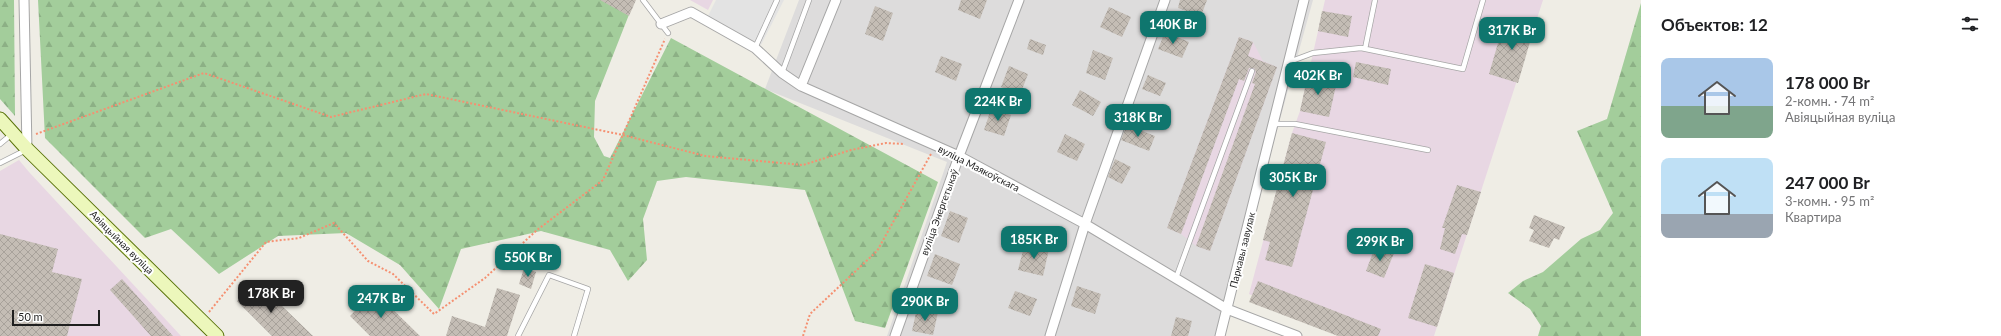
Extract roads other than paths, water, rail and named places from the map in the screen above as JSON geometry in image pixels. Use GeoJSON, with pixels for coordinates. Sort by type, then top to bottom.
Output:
{"type":"FeatureCollection","features":[{"type":"Feature","properties":{"kind":"main road","name":"Авіяцыйная вуліца"},"geometry":{"type":"LineString","coordinates":[[0,119],[13,133],[27,143],[217,336]]}},
{"type":"Feature","properties":{"kind":"street"},"geometry":{"type":"LineString","coordinates":[[24,0],[27,143]]}},
{"type":"Feature","properties":{"kind":"street"},"geometry":{"type":"LineString","coordinates":[[801,86],[836,0]]}},
{"type":"Feature","properties":{"kind":"street","name":"вуліца Энергетыкаў"},"geometry":{"type":"LineString","coordinates":[[895,336],[959,156],[1019,0]]}},
{"type":"Feature","properties":{"kind":"street"},"geometry":{"type":"LineString","coordinates":[[1050,336],[1085,224],[1165,0]]}},
{"type":"Feature","properties":{"kind":"street","name":"Паркавы завулак"},"geometry":{"type":"LineString","coordinates":[[1220,336],[1304,0]]}},
{"type":"Feature","properties":{"kind":"street","name":"вуліца Маякоўскага"},"geometry":{"type":"LineString","coordinates":[[661,24],[691,12],[755,48],[782,73],[801,86],[959,156],[1085,224],[1227,309],[1297,336]]}},
{"type":"Feature","properties":{"kind":"lane"},"geometry":{"type":"LineString","coordinates":[[643,0],[668,33]]}},
{"type":"Feature","properties":{"kind":"lane"},"geometry":{"type":"LineString","coordinates":[[755,48],[777,0]]}},
{"type":"Feature","properties":{"kind":"lane"},"geometry":{"type":"LineString","coordinates":[[782,73],[809,0]]}},
{"type":"Feature","properties":{"kind":"lane"},"geometry":{"type":"LineString","coordinates":[[1365,49],[1375,0]]}},
{"type":"Feature","properties":{"kind":"lane"},"geometry":{"type":"LineString","coordinates":[[1289,62],[1313,53],[1365,49],[1463,69],[1483,0]]}},
{"type":"Feature","properties":{"kind":"lane"},"geometry":{"type":"LineString","coordinates":[[1176,278],[1252,71]]}},
{"type":"Feature","properties":{"kind":"lane"},"geometry":{"type":"LineString","coordinates":[[1273,124],[1296,124],[1428,150]]}},
{"type":"Feature","properties":{"kind":"lane"},"geometry":{"type":"LineString","coordinates":[[0,144],[13,133]]}},
{"type":"Feature","properties":{"kind":"lane"},"geometry":{"type":"LineString","coordinates":[[0,163],[27,143]]}},
{"type":"Feature","properties":{"kind":"lane"},"geometry":{"type":"LineString","coordinates":[[518,336],[549,275],[588,289],[574,336]]}}]}
